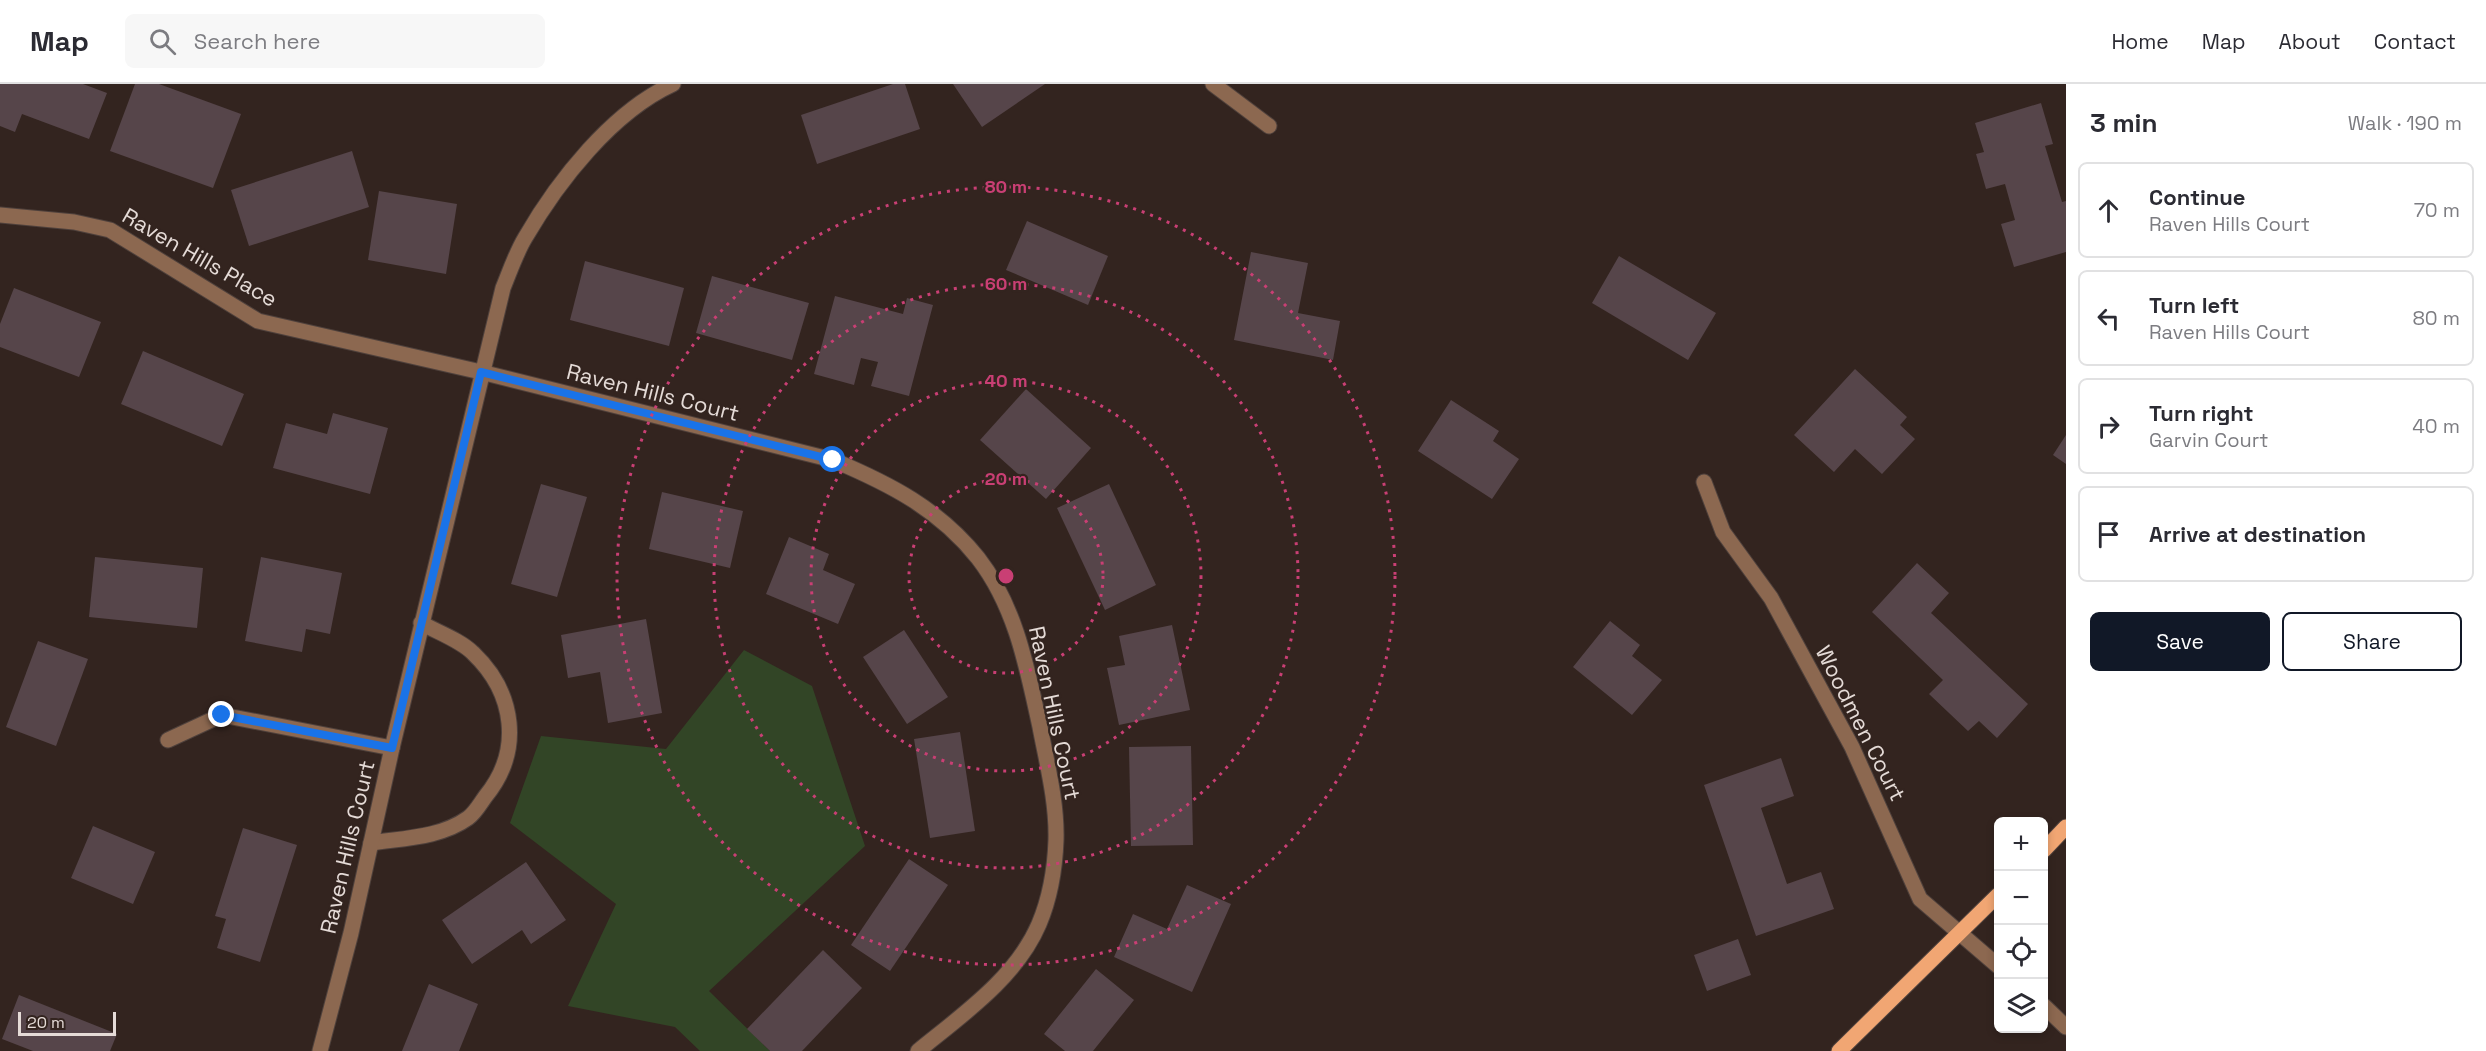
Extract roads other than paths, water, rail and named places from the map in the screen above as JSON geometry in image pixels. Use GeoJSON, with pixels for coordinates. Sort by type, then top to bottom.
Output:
{"type":"FeatureCollection","features":[{"type":"Feature","properties":{"kind":"main road"},"geometry":{"type":"LineString","coordinates":[[2048,845],[2066,827]]}},
{"type":"Feature","properties":{"kind":"main road"},"geometry":{"type":"LineString","coordinates":[[1839,1051],[1994,899]]}},
{"type":"Feature","properties":{"kind":"street","name":"Raven Hills Court"},"geometry":{"type":"LineString","coordinates":[[320,1051],[351,933],[421,623],[503,288],[524,239],[559,186],[627,112],[659,90],[673,84]]}},
{"type":"Feature","properties":{"kind":"street"},"geometry":{"type":"LineString","coordinates":[[1213,84],[1269,126]]}},
{"type":"Feature","properties":{"kind":"street","name":"Raven Hills Place"},"geometry":{"type":"LineString","coordinates":[[0,215],[74,222],[110,230],[258,321],[481,372]]}},
{"type":"Feature","properties":{"kind":"street","name":"Raven Hills Court"},"geometry":{"type":"LineString","coordinates":[[481,372],[833,460],[886,483],[939,517],[978,559],[1001,596],[1022,645],[1052,785],[1056,839],[1052,883],[1039,924],[1019,959],[984,997],[918,1051]]}},
{"type":"Feature","properties":{"kind":"street","name":"Woodmen Court"},"geometry":{"type":"LineString","coordinates":[[1704,482],[1723,532],[1771,598],[1852,747],[1920,899],[1994,962]]}},
{"type":"Feature","properties":{"kind":"street"},"geometry":{"type":"LineString","coordinates":[[371,843],[436,834],[468,818],[492,789],[504,765],[511,739],[502,691],[487,669],[472,651],[421,623]]}},
{"type":"Feature","properties":{"kind":"street"},"geometry":{"type":"LineString","coordinates":[[168,740],[222,715],[392,748]]}},
{"type":"Feature","properties":{"kind":"street"},"geometry":{"type":"LineString","coordinates":[[2048,1011],[2066,1027]]}}]}
